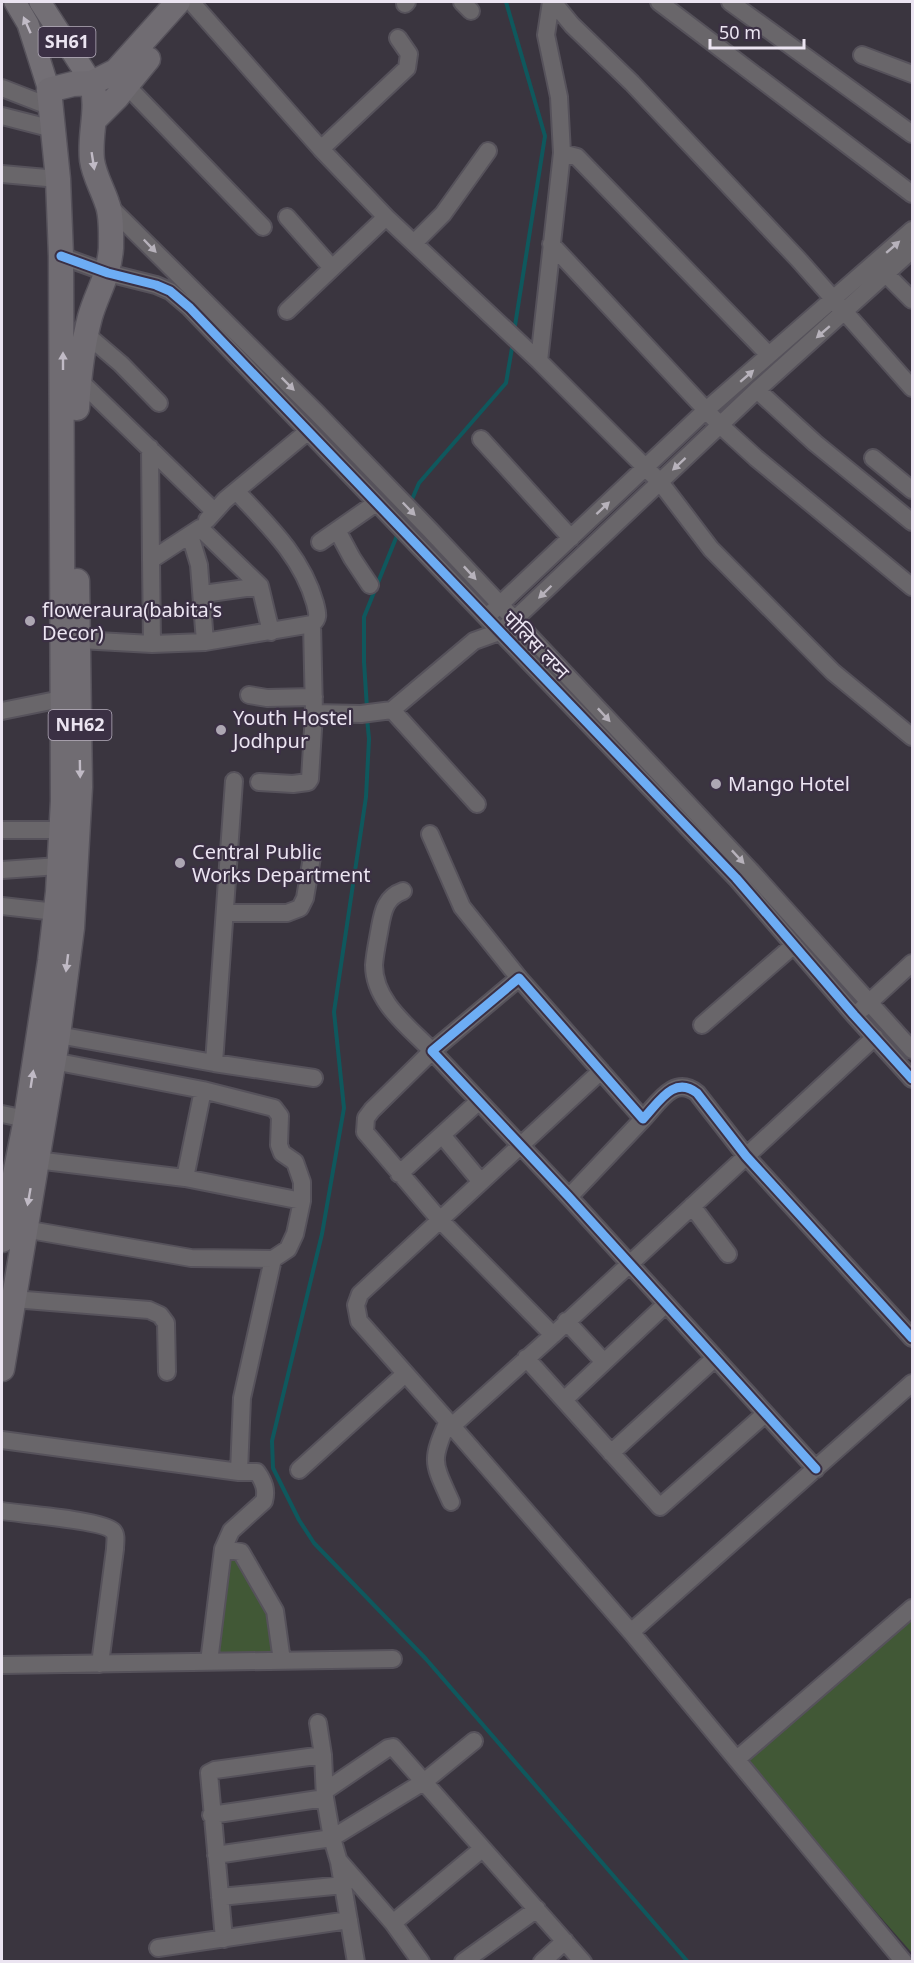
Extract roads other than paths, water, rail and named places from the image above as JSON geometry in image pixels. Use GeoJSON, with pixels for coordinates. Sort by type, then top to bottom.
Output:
{"type":"FeatureCollection","features":[{"type":"Feature","properties":{"kind":"highway"},"geometry":{"type":"LineString","coordinates":[[51,109],[73,84],[92,83],[105,78],[124,64],[183,2]]}},
{"type":"Feature","properties":{"kind":"highway"},"geometry":{"type":"LineString","coordinates":[[95,119],[126,85],[183,2]]}},
{"type":"Feature","properties":{"kind":"highway","name":"NH62"},"geometry":{"type":"LineString","coordinates":[[2,1240],[26,1119],[56,912],[71,697],[79,640],[77,409],[79,380],[90,316],[108,273],[111,247],[108,205],[92,161],[91,143],[96,103],[92,83]]}},
{"type":"Feature","properties":{"kind":"highway","name":"NH62"},"geometry":{"type":"LineString","coordinates":[[2,1369],[58,1035],[72,928],[80,787],[61,600],[62,256],[51,109]]}},
{"type":"Feature","properties":{"kind":"main road","name":"SH61"},"geometry":{"type":"LineString","coordinates":[[15,2],[28,24],[51,109]]}},
{"type":"Feature","properties":{"kind":"main road","name":"SH61"},"geometry":{"type":"LineString","coordinates":[[40,2],[92,83]]}},
{"type":"Feature","properties":{"kind":"street"},"geometry":{"type":"LineString","coordinates":[[183,2],[386,217],[535,357],[660,482],[711,549],[833,672],[912,737]]}},
{"type":"Feature","properties":{"kind":"street"},"geometry":{"type":"LineString","coordinates":[[535,357],[562,153],[559,97],[546,35],[552,2]]}},
{"type":"Feature","properties":{"kind":"street"},"geometry":{"type":"LineString","coordinates":[[552,2],[790,250],[912,388]]}},
{"type":"Feature","properties":{"kind":"street"},"geometry":{"type":"LineString","coordinates":[[659,2],[912,194]]}},
{"type":"Feature","properties":{"kind":"street"},"geometry":{"type":"LineString","coordinates":[[730,2],[912,134]]}},
{"type":"Feature","properties":{"kind":"street"},"geometry":{"type":"LineString","coordinates":[[321,149],[407,68],[409,54],[398,38]]}},
{"type":"Feature","properties":{"kind":"street"},"geometry":{"type":"LineString","coordinates":[[862,55],[912,74]]}},
{"type":"Feature","properties":{"kind":"street"},"geometry":{"type":"LineString","coordinates":[[126,85],[263,227]]}},
{"type":"Feature","properties":{"kind":"street"},"geometry":{"type":"LineString","coordinates":[[2,88],[51,109]]}},
{"type":"Feature","properties":{"kind":"street"},"geometry":{"type":"LineString","coordinates":[[2,116],[51,109]]}},
{"type":"Feature","properties":{"kind":"street"},"geometry":{"type":"LineString","coordinates":[[414,243],[443,214],[488,151]]}},
{"type":"Feature","properties":{"kind":"street"},"geometry":{"type":"LineString","coordinates":[[562,153],[577,157],[770,355]]}},
{"type":"Feature","properties":{"kind":"street"},"geometry":{"type":"LineString","coordinates":[[2,174],[58,179]]}},
{"type":"Feature","properties":{"kind":"street"},"geometry":{"type":"LineString","coordinates":[[108,205],[317,413],[430,530],[750,870],[912,1050]]}},
{"type":"Feature","properties":{"kind":"street"},"geometry":{"type":"LineString","coordinates":[[287,217],[332,268]]}},
{"type":"Feature","properties":{"kind":"street"},"geometry":{"type":"LineString","coordinates":[[287,311],[386,217]]}},
{"type":"Feature","properties":{"kind":"street"},"geometry":{"type":"LineString","coordinates":[[474,641],[486,618],[705,411],[912,230]]}},
{"type":"Feature","properties":{"kind":"street"},"geometry":{"type":"LineString","coordinates":[[551,244],[705,411],[756,458],[912,587]]}},
{"type":"Feature","properties":{"kind":"street"},"geometry":{"type":"LineString","coordinates":[[249,695],[361,714],[389,711],[474,641],[499,632],[514,620],[757,390],[886,274],[911,255]]}},
{"type":"Feature","properties":{"kind":"street","name":"पोलिस लय्न"},"geometry":{"type":"LineString","coordinates":[[62,256],[108,273],[141,280],[170,291],[190,308],[736,878],[912,1079]]}},
{"type":"Feature","properties":{"kind":"street"},"geometry":{"type":"LineString","coordinates":[[886,274],[912,300]]}},
{"type":"Feature","properties":{"kind":"street"},"geometry":{"type":"LineString","coordinates":[[86,334],[121,364],[159,403]]}},
{"type":"Feature","properties":{"kind":"street"},"geometry":{"type":"LineString","coordinates":[[79,380],[214,512]]}},
{"type":"Feature","properties":{"kind":"street"},"geometry":{"type":"LineString","coordinates":[[757,390],[815,443],[912,522]]}},
{"type":"Feature","properties":{"kind":"street"},"geometry":{"type":"LineString","coordinates":[[151,560],[195,531],[236,491],[307,432]]}},
{"type":"Feature","properties":{"kind":"street"},"geometry":{"type":"LineString","coordinates":[[481,439],[571,538]]}},
{"type":"Feature","properties":{"kind":"street"},"geometry":{"type":"LineString","coordinates":[[150,448],[152,644]]}},
{"type":"Feature","properties":{"kind":"street"},"geometry":{"type":"LineString","coordinates":[[873,458],[912,490]]}},
{"type":"Feature","properties":{"kind":"street"},"geometry":{"type":"LineString","coordinates":[[79,640],[152,644],[205,642],[271,632],[316,622],[318,616],[312,592],[304,574],[282,541],[236,491]]}},
{"type":"Feature","properties":{"kind":"street"},"geometry":{"type":"LineString","coordinates":[[320,542],[379,506]]}},
{"type":"Feature","properties":{"kind":"street"},"geometry":{"type":"LineString","coordinates":[[337,530],[370,585]]}},
{"type":"Feature","properties":{"kind":"street"},"geometry":{"type":"LineString","coordinates":[[195,531],[260,586],[271,632]]}},
{"type":"Feature","properties":{"kind":"street"},"geometry":{"type":"LineString","coordinates":[[195,531],[203,594],[205,642]]}},
{"type":"Feature","properties":{"kind":"street"},"geometry":{"type":"LineString","coordinates":[[203,594],[260,586]]}},
{"type":"Feature","properties":{"kind":"street"},"geometry":{"type":"LineString","coordinates":[[259,782],[294,784],[308,782],[310,779],[314,705],[312,624]]}},
{"type":"Feature","properties":{"kind":"street"},"geometry":{"type":"LineString","coordinates":[[2,711],[71,697]]}},
{"type":"Feature","properties":{"kind":"street"},"geometry":{"type":"LineString","coordinates":[[389,711],[477,804]]}},
{"type":"Feature","properties":{"kind":"street"},"geometry":{"type":"LineString","coordinates":[[214,1063],[234,780]]}},
{"type":"Feature","properties":{"kind":"street"},"geometry":{"type":"LineString","coordinates":[[2,830],[61,830]]}},
{"type":"Feature","properties":{"kind":"street"},"geometry":{"type":"LineString","coordinates":[[430,834],[462,907],[519,978],[644,1119]]}},
{"type":"Feature","properties":{"kind":"street"},"geometry":{"type":"LineString","coordinates":[[225,913],[287,913],[300,908],[305,898],[312,857]]}},
{"type":"Feature","properties":{"kind":"street"},"geometry":{"type":"LineString","coordinates":[[2,870],[59,866]]}},
{"type":"Feature","properties":{"kind":"street"},"geometry":{"type":"LineString","coordinates":[[403,891],[388,899],[382,912],[374,964],[376,979],[385,1001],[569,1197],[816,1469]]}},
{"type":"Feature","properties":{"kind":"street"},"geometry":{"type":"LineString","coordinates":[[2,906],[56,912]]}},
{"type":"Feature","properties":{"kind":"street"},"geometry":{"type":"LineString","coordinates":[[702,1025],[794,945]]}},
{"type":"Feature","properties":{"kind":"street"},"geometry":{"type":"LineString","coordinates":[[854,1015],[912,963]]}},
{"type":"Feature","properties":{"kind":"street"},"geometry":{"type":"LineString","coordinates":[[519,978],[432,1052],[366,1118],[365,1132],[440,1220],[553,1335]]}},
{"type":"Feature","properties":{"kind":"street"},"geometry":{"type":"LineString","coordinates":[[58,1035],[314,1078]]}},
{"type":"Feature","properties":{"kind":"street"},"geometry":{"type":"LineString","coordinates":[[452,1502],[436,1469],[435,1461],[435,1450],[450,1423],[553,1335],[875,1037]]}},
{"type":"Feature","properties":{"kind":"street"},"geometry":{"type":"LineString","coordinates":[[24,1230],[191,1258],[273,1259],[288,1249],[295,1234],[302,1201],[302,1182],[295,1162],[282,1153],[279,1145],[280,1116],[274,1108],[203,1090],[53,1061]]}},
{"type":"Feature","properties":{"kind":"street"},"geometry":{"type":"LineString","coordinates":[[601,1071],[360,1294],[356,1305],[359,1322],[631,1632],[904,1962]]}},
{"type":"Feature","properties":{"kind":"street"},"geometry":{"type":"LineString","coordinates":[[569,1197],[674,1088],[682,1085],[690,1087],[746,1156],[912,1338]]}},
{"type":"Feature","properties":{"kind":"street"},"geometry":{"type":"LineString","coordinates":[[185,1178],[203,1090]]}},
{"type":"Feature","properties":{"kind":"street"},"geometry":{"type":"LineString","coordinates":[[399,1174],[479,1101]]}},
{"type":"Feature","properties":{"kind":"street"},"geometry":{"type":"LineString","coordinates":[[2,1114],[26,1119]]}},
{"type":"Feature","properties":{"kind":"street"},"geometry":{"type":"LineString","coordinates":[[442,1136],[480,1182]]}},
{"type":"Feature","properties":{"kind":"street"},"geometry":{"type":"LineString","coordinates":[[36,1160],[185,1178],[302,1201]]}},
{"type":"Feature","properties":{"kind":"street"},"geometry":{"type":"LineString","coordinates":[[692,1206],[728,1254]]}},
{"type":"Feature","properties":{"kind":"street"},"geometry":{"type":"LineString","coordinates":[[239,1472],[242,1398],[273,1259]]}},
{"type":"Feature","properties":{"kind":"street"},"geometry":{"type":"LineString","coordinates":[[13,1299],[149,1310],[160,1315],[166,1323],[167,1372]]}},
{"type":"Feature","properties":{"kind":"street"},"geometry":{"type":"LineString","coordinates":[[564,1400],[666,1304]]}},
{"type":"Feature","properties":{"kind":"street"},"geometry":{"type":"LineString","coordinates":[[566,1322],[604,1362]]}},
{"type":"Feature","properties":{"kind":"street"},"geometry":{"type":"LineString","coordinates":[[526,1358],[660,1507],[765,1414]]}},
{"type":"Feature","properties":{"kind":"street"},"geometry":{"type":"LineString","coordinates":[[611,1453],[715,1358]]}},
{"type":"Feature","properties":{"kind":"street"},"geometry":{"type":"LineString","coordinates":[[299,1470],[405,1374]]}},
{"type":"Feature","properties":{"kind":"street"},"geometry":{"type":"LineString","coordinates":[[631,1632],[912,1383]]}},
{"type":"Feature","properties":{"kind":"street"},"geometry":{"type":"LineString","coordinates":[[2,1440],[239,1472],[257,1472],[263,1480],[266,1496],[264,1502],[231,1531],[223,1549],[209,1662]]}},
{"type":"Feature","properties":{"kind":"street"},"geometry":{"type":"LineString","coordinates":[[2,1511],[97,1524],[113,1531],[115,1549],[100,1664]]}},
{"type":"Feature","properties":{"kind":"street"},"geometry":{"type":"LineString","coordinates":[[223,1549],[241,1552],[275,1611],[282,1661]]}},
{"type":"Feature","properties":{"kind":"street"},"geometry":{"type":"LineString","coordinates":[[737,1759],[912,1608]]}},
{"type":"Feature","properties":{"kind":"street"},"geometry":{"type":"LineString","coordinates":[[2,1665],[393,1659]]}},
{"type":"Feature","properties":{"kind":"street"},"geometry":{"type":"LineString","coordinates":[[318,1723],[323,1755],[325,1795],[332,1838],[344,1885],[356,1962]]}},
{"type":"Feature","properties":{"kind":"street"},"geometry":{"type":"LineString","coordinates":[[216,1855],[332,1838],[425,1781],[474,1741]]}},
{"type":"Feature","properties":{"kind":"street"},"geometry":{"type":"LineString","coordinates":[[212,1815],[325,1795],[353,1770],[393,1747],[583,1962]]}},
{"type":"Feature","properties":{"kind":"street"},"geometry":{"type":"LineString","coordinates":[[224,1939],[209,1773],[215,1770],[323,1755]]}},
{"type":"Feature","properties":{"kind":"street"},"geometry":{"type":"LineString","coordinates":[[393,1923],[482,1849]]}},
{"type":"Feature","properties":{"kind":"street"},"geometry":{"type":"LineString","coordinates":[[339,1862],[393,1923],[421,1962]]}},
{"type":"Feature","properties":{"kind":"street"},"geometry":{"type":"LineString","coordinates":[[220,1897],[344,1885]]}},
{"type":"Feature","properties":{"kind":"street"},"geometry":{"type":"LineString","coordinates":[[463,1962],[537,1909]]}},
{"type":"Feature","properties":{"kind":"street"},"geometry":{"type":"LineString","coordinates":[[158,1948],[349,1920]]}},
{"type":"Feature","properties":{"kind":"street"},"geometry":{"type":"LineString","coordinates":[[542,1962],[565,1941]]}},
{"type":"Feature","properties":{"kind":"waterway"},"geometry":{"type":"LineString","coordinates":[[506,2],[545,136],[514,332]]}},
{"type":"Feature","properties":{"kind":"waterway"},"geometry":{"type":"LineString","coordinates":[[410,504],[419,483],[506,383],[513,342]]}},
{"type":"Feature","properties":{"kind":"waterway"},"geometry":{"type":"LineString","coordinates":[[367,708],[364,617],[398,533]]}},
{"type":"Feature","properties":{"kind":"waterway"},"geometry":{"type":"LineString","coordinates":[[367,718],[369,739],[366,797],[334,1012],[344,1108],[322,1234],[272,1441],[273,1468],[299,1520],[314,1543],[426,1659],[688,1962]]}},
{"type":"Feature","properties":{"kind":"place","name":"floweraura(babita's Decor)"},"geometry":{"type":"Point","coordinates":[30,621]}},
{"type":"Feature","properties":{"kind":"place","name":"Youth Hostel Jodhpur"},"geometry":{"type":"Point","coordinates":[221,730]}},
{"type":"Feature","properties":{"kind":"place","name":"Mango Hotel"},"geometry":{"type":"Point","coordinates":[716,784]}},
{"type":"Feature","properties":{"kind":"place","name":"Central Public Works Department"},"geometry":{"type":"Point","coordinates":[180,863]}}]}
